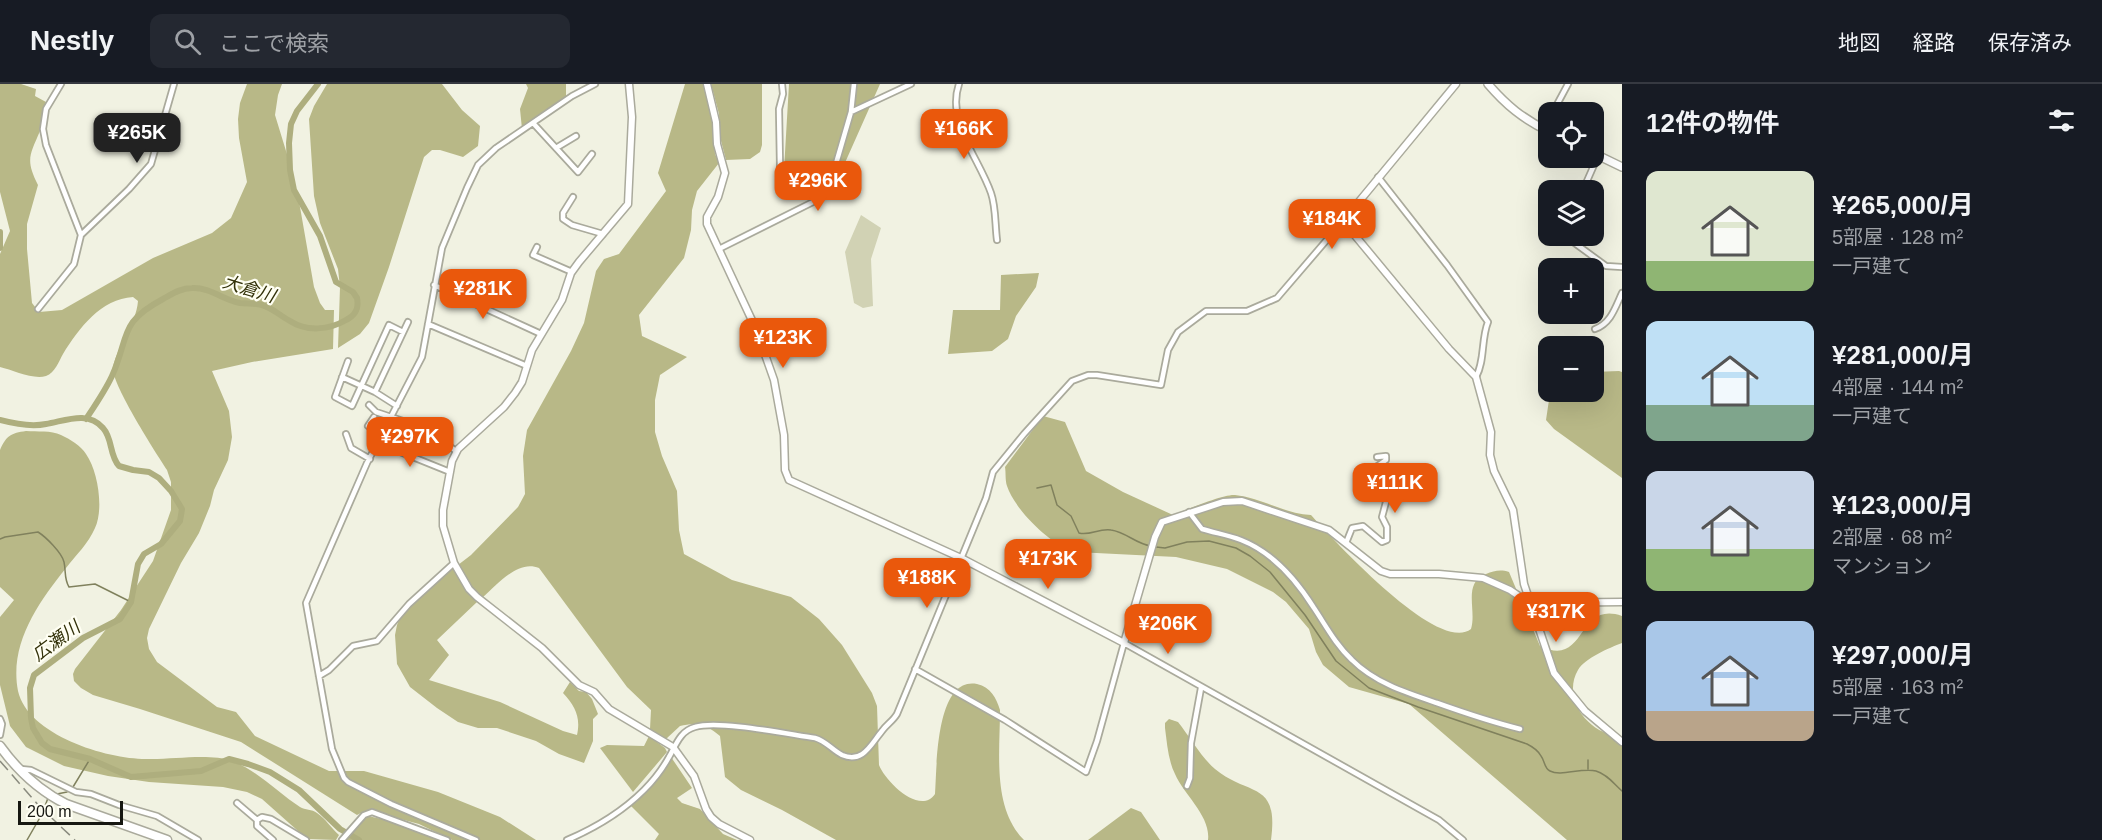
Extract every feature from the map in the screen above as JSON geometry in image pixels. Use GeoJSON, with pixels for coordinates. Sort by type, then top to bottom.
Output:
{"type":"FeatureCollection","features":[{"type":"Feature","properties":{"kind":"highway"},"geometry":{"type":"LineString","coordinates":[[0,746],[18,770],[45,792],[66,804],[167,840]]}},
{"type":"Feature","properties":{"kind":"main road"},"geometry":{"type":"LineString","coordinates":[[1488,84],[1509,108],[1521,117],[1538,124]]}},
{"type":"Feature","properties":{"kind":"main road"},"geometry":{"type":"LineString","coordinates":[[1604,158],[1622,167]]}},
{"type":"Feature","properties":{"kind":"street"},"geometry":{"type":"LineString","coordinates":[[61,84],[46,109],[43,129],[46,145],[81,235]]}},
{"type":"Feature","properties":{"kind":"street"},"geometry":{"type":"LineString","coordinates":[[39,309],[54,288],[69,273],[74,264],[81,235],[129,189],[151,164],[174,84]]}},
{"type":"Feature","properties":{"kind":"street"},"geometry":{"type":"LineString","coordinates":[[476,840],[392,804],[346,781],[332,749],[306,603],[370,459],[422,357],[442,248],[478,165],[496,148],[572,96],[595,84]]}},
{"type":"Feature","properties":{"kind":"street"},"geometry":{"type":"LineString","coordinates":[[629,84],[632,117],[629,198],[624,210],[572,272],[562,300],[532,350],[522,382],[504,407],[456,451],[442,519],[454,563],[469,589],[542,648],[579,686],[594,692],[613,711],[673,747],[694,776],[711,817],[719,824],[750,840]]}},
{"type":"Feature","properties":{"kind":"street"},"geometry":{"type":"LineString","coordinates":[[707,84],[717,124],[717,144],[725,170],[718,197],[707,217],[708,224],[756,328],[774,380],[784,435],[785,470],[789,480],[961,558],[1124,644],[1439,820],[1463,840]]}},
{"type":"Feature","properties":{"kind":"street"},"geometry":{"type":"LineString","coordinates":[[780,166],[779,109],[783,94],[782,84]]}},
{"type":"Feature","properties":{"kind":"street"},"geometry":{"type":"LineString","coordinates":[[719,249],[821,198],[834,167],[850,112],[854,84]]}},
{"type":"Feature","properties":{"kind":"street"},"geometry":{"type":"LineString","coordinates":[[850,112],[911,84]]}},
{"type":"Feature","properties":{"kind":"street"},"geometry":{"type":"LineString","coordinates":[[958,84],[955,95],[955,112],[992,196],[997,240]]}},
{"type":"Feature","properties":{"kind":"street"},"geometry":{"type":"LineString","coordinates":[[567,840],[629,804],[648,786],[682,735],[692,728],[723,726],[815,738],[822,740],[841,754],[853,757],[862,755],[896,717],[986,498],[993,472],[1024,434],[1072,381],[1083,376],[1097,375],[1161,385],[1168,350],[1178,332],[1206,311],[1247,311],[1282,294],[1306,262],[1343,221],[1456,84]]}},
{"type":"Feature","properties":{"kind":"street"},"geometry":{"type":"LineString","coordinates":[[1558,102],[1568,84]]}},
{"type":"Feature","properties":{"kind":"street"},"geometry":{"type":"LineString","coordinates":[[533,123],[578,172],[592,154]]}},
{"type":"Feature","properties":{"kind":"street"},"geometry":{"type":"LineString","coordinates":[[556,148],[576,136]]}},
{"type":"Feature","properties":{"kind":"street"},"geometry":{"type":"LineString","coordinates":[[1378,177],[1488,321],[1484,331],[1480,370],[1476,377]]}},
{"type":"Feature","properties":{"kind":"street"},"geometry":{"type":"LineString","coordinates":[[573,197],[563,213],[563,219],[572,225],[603,234]]}},
{"type":"Feature","properties":{"kind":"street"},"geometry":{"type":"LineString","coordinates":[[1343,221],[1449,349],[1476,377],[1491,432],[1490,455],[1494,471],[1513,510],[1520,563],[1529,603],[1554,673],[1585,711],[1622,742]]}},
{"type":"Feature","properties":{"kind":"street"},"geometry":{"type":"LineString","coordinates":[[1579,246],[1606,266],[1622,267]]}},
{"type":"Feature","properties":{"kind":"street"},"geometry":{"type":"LineString","coordinates":[[537,247],[533,255],[572,272]]}},
{"type":"Feature","properties":{"kind":"street"},"geometry":{"type":"LineString","coordinates":[[435,285],[541,334]]}},
{"type":"Feature","properties":{"kind":"street"},"geometry":{"type":"LineString","coordinates":[[1595,329],[1603,326],[1609,320],[1622,293]]}},
{"type":"Feature","properties":{"kind":"street"},"geometry":{"type":"LineString","coordinates":[[375,392],[408,322]]}},
{"type":"Feature","properties":{"kind":"street"},"geometry":{"type":"LineString","coordinates":[[428,324],[527,366]]}},
{"type":"Feature","properties":{"kind":"street"},"geometry":{"type":"LineString","coordinates":[[348,361],[335,397],[352,406],[389,325],[403,332]]}},
{"type":"Feature","properties":{"kind":"street"},"geometry":{"type":"LineString","coordinates":[[342,377],[375,392],[397,406]]}},
{"type":"Feature","properties":{"kind":"street"},"geometry":{"type":"LineString","coordinates":[[369,405],[376,412],[424,428],[456,451]]}},
{"type":"Feature","properties":{"kind":"street"},"geometry":{"type":"LineString","coordinates":[[374,417],[368,426],[382,434]]}},
{"type":"Feature","properties":{"kind":"street"},"geometry":{"type":"LineString","coordinates":[[346,434],[351,448],[370,459]]}},
{"type":"Feature","properties":{"kind":"street"},"geometry":{"type":"LineString","coordinates":[[378,443],[450,472]]}},
{"type":"Feature","properties":{"kind":"street"},"geometry":{"type":"LineString","coordinates":[[1346,543],[1352,528],[1363,526],[1382,542],[1387,540],[1387,527],[1382,517],[1386,502],[1384,498],[1368,490],[1370,486],[1385,482],[1384,479],[1367,477],[1366,474],[1386,460],[1386,456],[1377,457]]}},
{"type":"Feature","properties":{"kind":"street"},"geometry":{"type":"LineString","coordinates":[[915,669],[1005,720],[1086,772],[1160,525],[1165,520],[1228,500],[1242,501],[1329,530],[1381,571],[1483,578],[1510,590],[1529,603],[1622,602]]}},
{"type":"Feature","properties":{"kind":"street"},"geometry":{"type":"LineString","coordinates":[[1189,512],[1202,529],[1222,533],[1252,545],[1280,566],[1304,592],[1340,649],[1372,676],[1403,692],[1487,721],[1520,729]]}},
{"type":"Feature","properties":{"kind":"street"},"geometry":{"type":"LineString","coordinates":[[319,676],[329,670],[353,646],[377,641],[403,609],[454,563]]}},
{"type":"Feature","properties":{"kind":"street"},"geometry":{"type":"LineString","coordinates":[[1187,786],[1190,778],[1191,743],[1201,688]]}},
{"type":"Feature","properties":{"kind":"street"},"geometry":{"type":"LineString","coordinates":[[0,719],[2,724],[0,735]]}},
{"type":"Feature","properties":{"kind":"street"},"geometry":{"type":"LineString","coordinates":[[18,770],[32,770],[76,792],[91,794],[157,816],[198,840]]}},
{"type":"Feature","properties":{"kind":"street"},"geometry":{"type":"LineString","coordinates":[[237,803],[257,820],[257,826],[273,840]]}},
{"type":"Feature","properties":{"kind":"street"},"geometry":{"type":"LineString","coordinates":[[342,840],[363,815],[370,812],[447,840]]}},
{"type":"Feature","properties":{"kind":"street"},"geometry":{"type":"LineString","coordinates":[[257,820],[264,817],[271,819],[306,840]]}},
{"type":"Feature","properties":{"kind":"green space"},"geometry":{"type":"Polygon","coordinates":[[[0,84],[21,84],[36,89],[35,96],[46,102],[42,124],[30,157],[31,169],[38,185],[27,224],[32,303],[39,312],[62,310],[153,258],[212,233],[231,218],[247,182],[238,119],[240,103],[247,84],[282,84],[275,115],[300,207],[314,287],[325,310],[334,310],[333,349],[212,371],[229,411],[232,437],[228,460],[214,490],[199,533],[181,563],[149,629],[147,638],[149,649],[157,662],[217,707],[236,712],[255,736],[329,771],[364,771],[438,792],[500,817],[536,840],[452,840],[419,824],[374,812],[365,811],[357,815],[241,742],[93,695],[74,681],[75,669],[121,610],[153,561],[171,510],[171,482],[167,470],[135,418],[114,375],[115,359],[137,310],[138,301],[133,297],[111,303],[92,316],[76,334],[52,372],[46,376],[35,377],[0,367],[0,254],[10,231],[0,192],[0,84]]]}},
{"type":"Feature","properties":{"kind":"green space"},"geometry":{"type":"Polygon","coordinates":[[[327,84],[442,84],[462,110],[480,126],[478,146],[463,157],[432,150],[424,157],[369,323],[360,334],[338,348],[340,287],[338,269],[320,223],[314,196],[309,119],[327,84]]]}},
{"type":"Feature","properties":{"kind":"green space"},"geometry":{"type":"Polygon","coordinates":[[[526,84],[566,84],[566,97],[522,129],[520,109],[528,88],[526,84]]]}},
{"type":"Feature","properties":{"kind":"green space"},"geometry":{"type":"Polygon","coordinates":[[[685,84],[706,84],[713,119],[715,154],[719,163],[697,191],[684,258],[639,315],[642,336],[687,357],[660,375],[655,400],[655,432],[662,456],[677,491],[679,530],[684,554],[732,580],[791,597],[819,619],[842,645],[872,693],[877,706],[879,765],[895,787],[912,799],[929,800],[935,794],[941,727],[953,694],[963,685],[977,684],[989,690],[995,697],[1000,710],[999,761],[1002,796],[1014,827],[1024,840],[836,840],[741,790],[725,777],[720,736],[711,729],[692,724],[680,726],[666,739],[650,729],[651,710],[627,687],[539,568],[531,566],[516,570],[501,580],[482,598],[467,585],[458,565],[471,555],[518,507],[525,494],[523,456],[527,430],[584,323],[596,271],[604,259],[619,254],[666,191],[658,173],[685,84]]]}},
{"type":"Feature","properties":{"kind":"green space"},"geometry":{"type":"Polygon","coordinates":[[[711,84],[762,84],[762,145],[760,152],[750,159],[726,160],[720,137],[719,114],[711,84]]]}},
{"type":"Feature","properties":{"kind":"green space"},"geometry":{"type":"Polygon","coordinates":[[[789,84],[880,84],[832,192],[803,193],[783,187],[789,84]]]}},
{"type":"Feature","properties":{"kind":"green space"},"geometry":{"type":"Polygon","coordinates":[[[861,215],[881,228],[871,259],[873,306],[863,308],[854,303],[845,252],[861,215]]]}},
{"type":"Feature","properties":{"kind":"green space"},"geometry":{"type":"Polygon","coordinates":[[[1039,273],[1036,287],[1016,316],[1008,339],[992,351],[948,354],[953,310],[1000,310],[1001,275],[1039,273]]]}},
{"type":"Feature","properties":{"kind":"green space"},"geometry":{"type":"Polygon","coordinates":[[[1604,372],[1622,372],[1622,478],[1554,429],[1546,420],[1549,402],[1604,402],[1604,372]]]}},
{"type":"Feature","properties":{"kind":"green space"},"geometry":{"type":"Polygon","coordinates":[[[1043,416],[1065,422],[1086,471],[1123,492],[1173,515],[1229,495],[1235,495],[1255,499],[1292,512],[1311,515],[1387,591],[1435,626],[1456,633],[1471,629],[1474,584],[1479,578],[1494,571],[1509,572],[1540,646],[1555,651],[1566,649],[1596,617],[1607,614],[1622,616],[1622,643],[1598,654],[1581,666],[1574,681],[1573,693],[1576,704],[1590,723],[1599,730],[1622,736],[1622,840],[1567,840],[1409,704],[1349,687],[1323,665],[1316,652],[1309,629],[1286,602],[1273,592],[1227,569],[1176,557],[1076,552],[1045,535],[1026,516],[1011,495],[1007,486],[1005,467],[1043,416]]]}},
{"type":"Feature","properties":{"kind":"green space"},"geometry":{"type":"Polygon","coordinates":[[[26,431],[57,433],[81,448],[94,470],[99,511],[92,534],[45,595],[28,625],[18,657],[16,674],[18,691],[25,707],[52,732],[71,742],[111,755],[146,759],[213,757],[232,761],[259,776],[300,807],[320,815],[339,835],[336,840],[307,839],[262,799],[247,792],[223,787],[149,782],[64,766],[26,747],[10,726],[0,685],[0,617],[14,600],[0,587],[0,450],[4,441],[10,436],[26,431]]]}},
{"type":"Feature","properties":{"kind":"green space"},"geometry":{"type":"Polygon","coordinates":[[[454,568],[464,588],[477,602],[437,640],[449,655],[429,680],[500,702],[563,731],[577,735],[576,712],[563,693],[570,682],[579,691],[586,692],[592,699],[598,714],[593,719],[593,741],[584,763],[559,754],[536,741],[497,728],[478,728],[458,722],[410,687],[397,664],[395,635],[397,625],[401,615],[415,599],[454,568]]]}},
{"type":"Feature","properties":{"kind":"green space"},"geometry":{"type":"Polygon","coordinates":[[[1169,719],[1178,722],[1200,753],[1215,769],[1227,778],[1259,792],[1266,799],[1272,821],[1271,840],[1208,840],[1208,831],[1201,814],[1179,782],[1171,763],[1165,728],[1165,723],[1169,719]]]}},
{"type":"Feature","properties":{"kind":"green space"},"geometry":{"type":"Polygon","coordinates":[[[649,736],[667,752],[633,792],[600,748],[607,745],[644,746],[649,736]]]}},
{"type":"Feature","properties":{"kind":"green space"},"geometry":{"type":"Polygon","coordinates":[[[671,757],[692,788],[677,798],[682,803],[700,809],[723,834],[737,840],[655,840],[659,834],[628,803],[640,793],[671,757]]]}},
{"type":"Feature","properties":{"kind":"green space"},"geometry":{"type":"Polygon","coordinates":[[[1131,808],[1141,812],[1160,840],[1088,840],[1131,808]]]}},
{"type":"Feature","properties":{"kind":"green space"},"geometry":{"type":"Polygon","coordinates":[[[363,815],[410,825],[444,840],[340,840],[357,818],[363,815]]]}},
{"type":"Feature","properties":{"kind":"waterway","name":"大倉川"},"geometry":{"type":"LineString","coordinates":[[86,419],[112,376],[127,331],[132,323],[149,308],[180,290],[199,288],[240,303],[262,305],[297,325],[311,328],[332,326],[346,320],[354,313],[358,305],[357,298],[353,292],[336,282],[320,236],[294,190],[290,170],[291,124],[297,111],[318,84]]}},
{"type":"Feature","properties":{"kind":"waterway","name":"広瀬川"},"geometry":{"type":"LineString","coordinates":[[0,232],[0,248]]}},
{"type":"Feature","properties":{"kind":"waterway","name":"広瀬川"},"geometry":{"type":"LineString","coordinates":[[0,420],[17,424],[40,425],[76,418],[90,419],[106,432],[119,466],[149,472],[159,478],[171,491],[182,509],[180,521],[161,544],[144,554],[138,564],[131,602],[120,619],[83,638],[34,675],[30,688],[31,718],[33,728],[42,743],[50,749],[90,759],[131,777],[201,771],[229,759],[248,764],[270,772],[299,790],[340,829],[359,840]]}},
{"type":"Feature","properties":{"kind":"waterway"},"geometry":{"type":"LineString","coordinates":[[1037,488],[1051,485],[1057,505],[1071,516],[1079,533],[1111,530],[1151,546]]}},
{"type":"Feature","properties":{"kind":"waterway"},"geometry":{"type":"LineString","coordinates":[[0,539],[38,532],[63,558],[69,587],[95,584],[131,602]]}},
{"type":"Feature","properties":{"kind":"waterway"},"geometry":{"type":"LineString","coordinates":[[1156,547],[1165,548],[1187,542],[1209,541],[1236,548],[1270,572],[1305,615],[1336,661],[1369,688],[1527,744],[1538,752],[1547,768],[1555,773],[1584,770],[1600,772],[1622,791]]}},
{"type":"Feature","properties":{"kind":"waterway"},"geometry":{"type":"LineString","coordinates":[[73,787],[90,759]]}},
{"type":"Feature","properties":{"kind":"waterway"},"geometry":{"type":"LineString","coordinates":[[1588,760],[1588,769]]}},
{"type":"Feature","properties":{"kind":"waterway"},"geometry":{"type":"LineString","coordinates":[[57,794],[67,792]]}},
{"type":"Feature","properties":{"kind":"waterway"},"geometry":{"type":"LineString","coordinates":[[27,840],[48,798]]}},
{"type":"Feature","properties":{"kind":"railway"},"geometry":{"type":"LineString","coordinates":[[0,761],[40,807],[75,840]]}}]}
